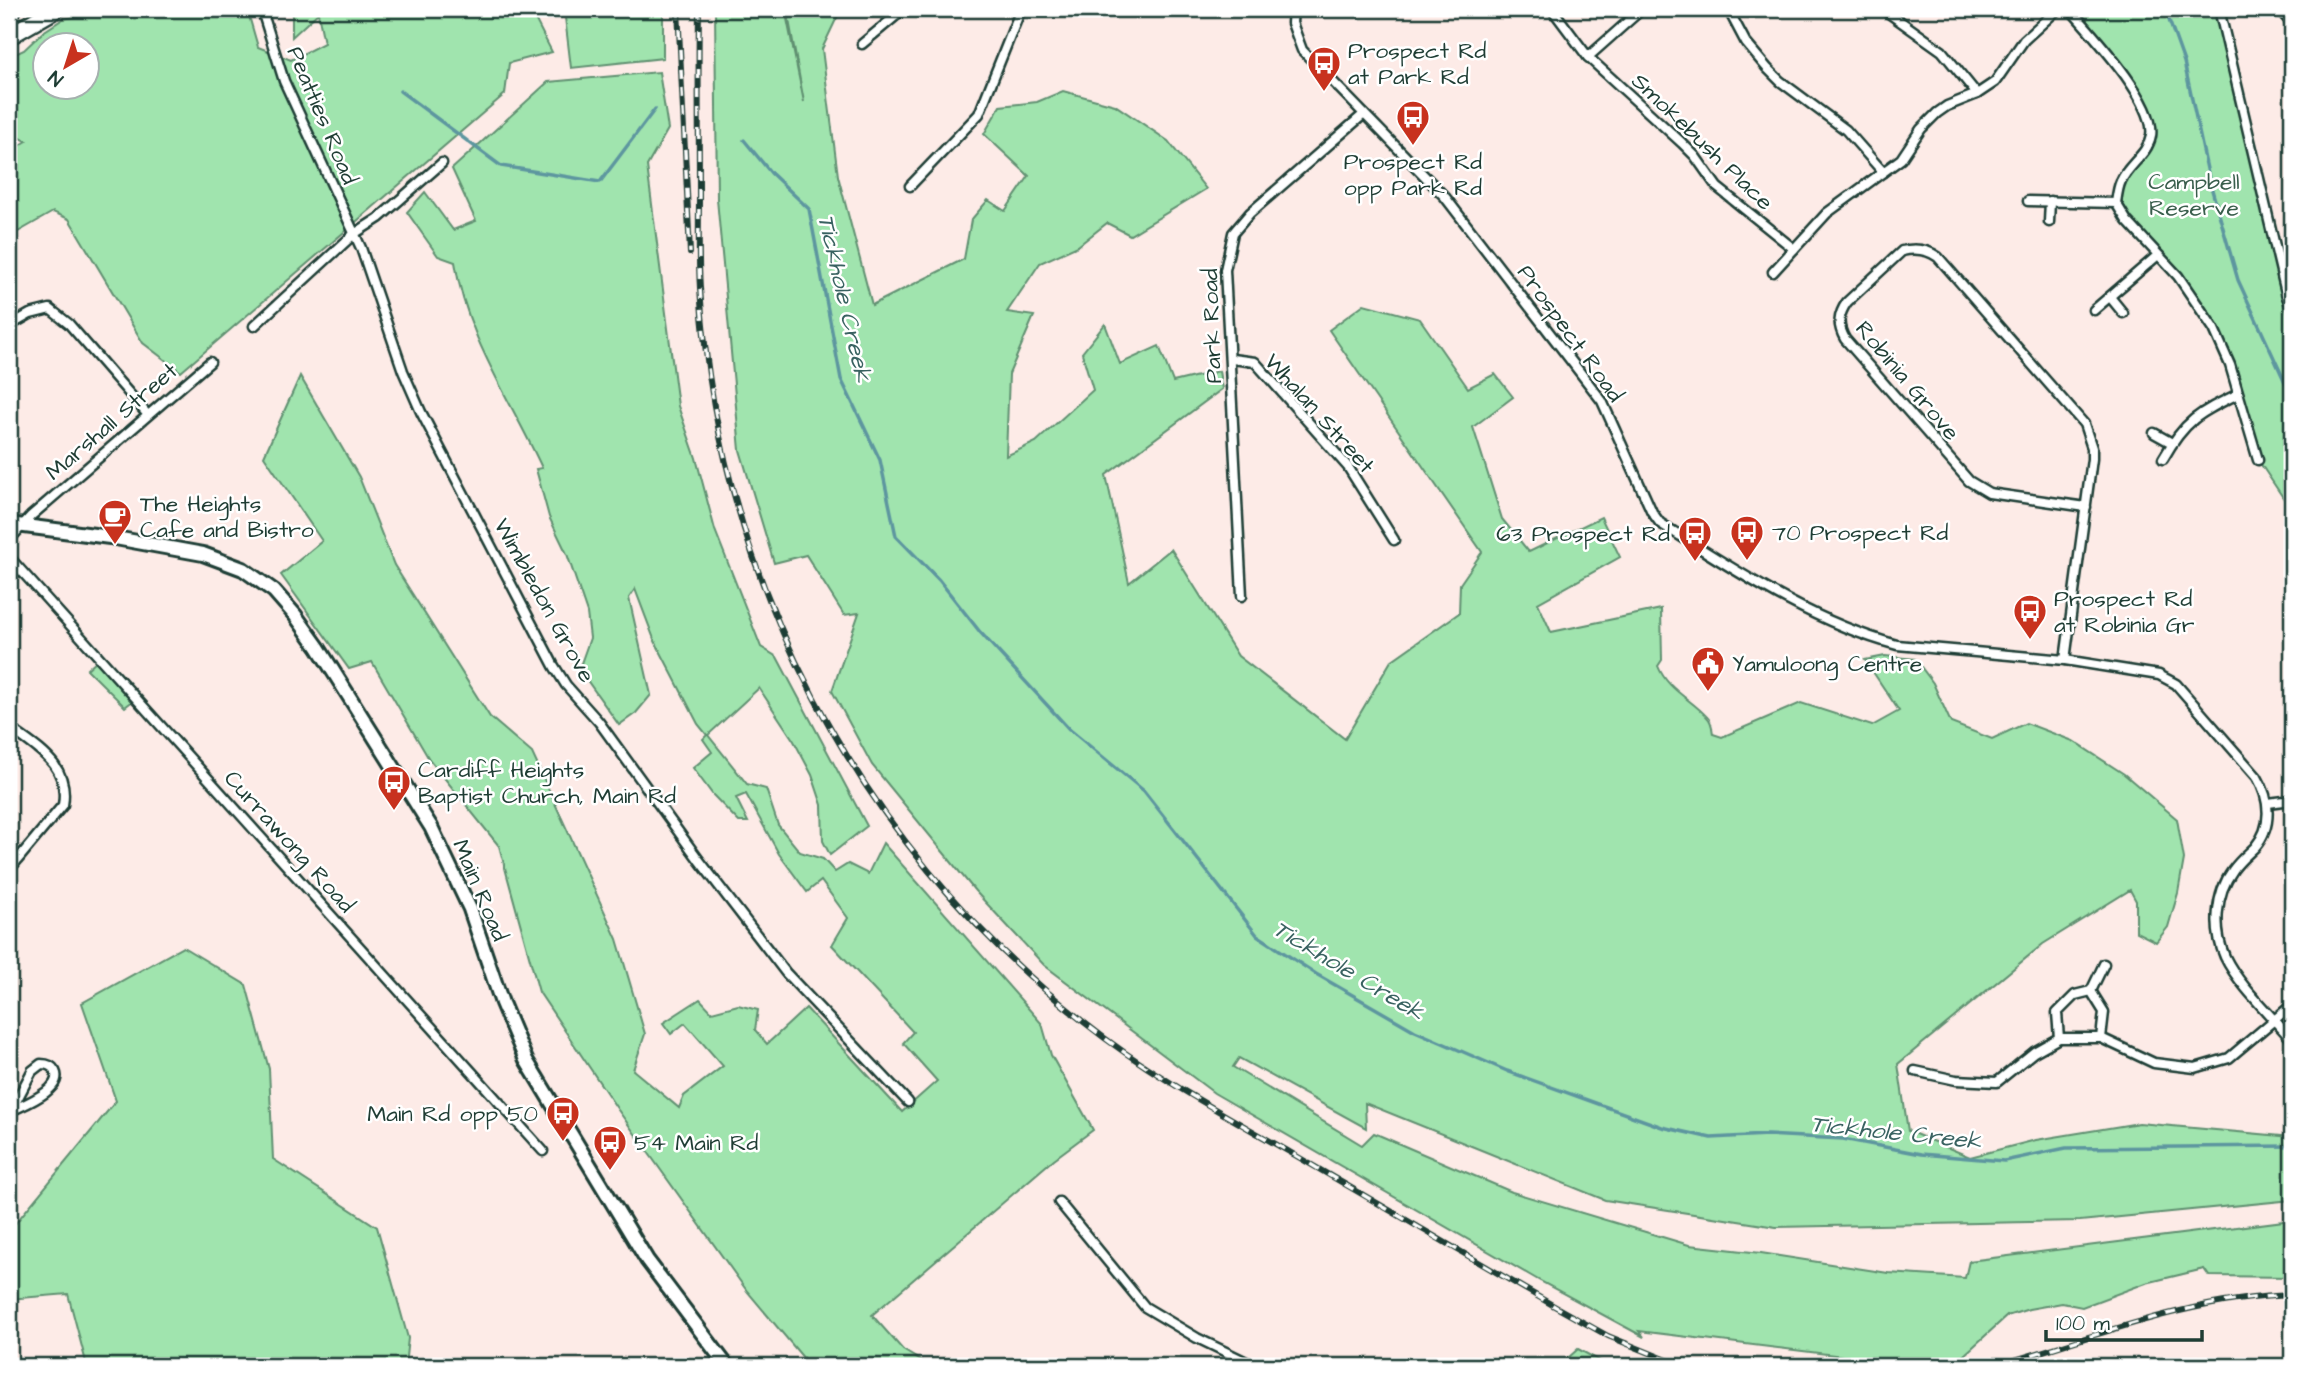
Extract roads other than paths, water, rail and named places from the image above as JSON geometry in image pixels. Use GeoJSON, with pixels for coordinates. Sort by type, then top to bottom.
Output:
{"type":"FeatureCollection","features":[{"type":"Feature","properties":{"kind":"highway"},"geometry":{"type":"LineString","coordinates":[[9,11],[13,9]]}},
{"type":"Feature","properties":{"kind":"highway"},"geometry":{"type":"LineString","coordinates":[[9,36],[56,9]]}},
{"type":"Feature","properties":{"kind":"main road","name":"Main Road"},"geometry":{"type":"LineString","coordinates":[[15,524],[204,554],[243,569],[274,591],[295,615],[318,647],[430,827],[470,909],[502,1003],[526,1060],[647,1260],[727,1366]]}},
{"type":"Feature","properties":{"kind":"street","name":"Peatties Road"},"geometry":{"type":"LineString","coordinates":[[265,9],[264,17],[284,80],[354,234]]}},
{"type":"Feature","properties":{"kind":"street"},"geometry":{"type":"LineString","coordinates":[[862,44],[904,9]]}},
{"type":"Feature","properties":{"kind":"street"},"geometry":{"type":"LineString","coordinates":[[910,186],[979,114],[1021,9]]}},
{"type":"Feature","properties":{"kind":"street","name":"Prospect Road"},"geometry":{"type":"LineString","coordinates":[[1293,9],[1292,23],[1302,50],[1445,197],[1602,401],[1652,512],[1660,523],[1765,589],[1872,639],[1897,645],[2065,660],[2159,675],[2172,681],[2257,777],[2268,803]]}},
{"type":"Feature","properties":{"kind":"street","name":"Smokebush Place"},"geometry":{"type":"LineString","coordinates":[[1552,9],[1588,57],[1688,149],[1717,187],[1794,249]]}},
{"type":"Feature","properties":{"kind":"street"},"geometry":{"type":"LineString","coordinates":[[1588,57],[1642,9]]}},
{"type":"Feature","properties":{"kind":"street"},"geometry":{"type":"LineString","coordinates":[[1728,9],[1746,43],[1780,81],[1846,130],[1883,172]]}},
{"type":"Feature","properties":{"kind":"street"},"geometry":{"type":"LineString","coordinates":[[1883,9],[1942,51],[1977,94]]}},
{"type":"Feature","properties":{"kind":"street"},"geometry":{"type":"LineString","coordinates":[[1773,272],[1827,213],[1901,159],[1921,129],[1937,113],[1995,82],[2024,40],[2058,9]]}},
{"type":"Feature","properties":{"kind":"street"},"geometry":{"type":"LineString","coordinates":[[2070,9],[2130,83],[2151,124],[2151,136],[2146,148],[2121,181],[2116,203],[2127,221],[2178,275],[2214,329],[2230,365],[2258,460]]}},
{"type":"Feature","properties":{"kind":"street"},"geometry":{"type":"LineString","coordinates":[[2219,9],[2268,220],[2292,309]]}},
{"type":"Feature","properties":{"kind":"street"},"geometry":{"type":"LineString","coordinates":[[2279,9],[2292,24]]}},
{"type":"Feature","properties":{"kind":"street","name":"Park Road"},"geometry":{"type":"LineString","coordinates":[[1242,596],[1226,270],[1233,233],[1250,213],[1364,114]]}},
{"type":"Feature","properties":{"kind":"street"},"geometry":{"type":"LineString","coordinates":[[254,326],[354,234],[379,218],[442,163]]}},
{"type":"Feature","properties":{"kind":"street"},"geometry":{"type":"LineString","coordinates":[[2028,201],[2116,203]]}},
{"type":"Feature","properties":{"kind":"street"},"geometry":{"type":"LineString","coordinates":[[2049,222],[2050,201]]}},
{"type":"Feature","properties":{"kind":"street","name":"Wimbledon Grove"},"geometry":{"type":"LineString","coordinates":[[354,234],[403,371],[421,412],[566,685],[599,722],[699,860],[786,973],[908,1102]]}},
{"type":"Feature","properties":{"kind":"street","name":"Robinia Grove"},"geometry":{"type":"LineString","coordinates":[[2065,660],[2086,507],[2092,448],[2084,424],[1938,257],[1930,251],[1902,251],[1847,302],[1841,311],[1840,331],[1845,339],[1978,489],[1989,493],[2086,507]]}},
{"type":"Feature","properties":{"kind":"street"},"geometry":{"type":"LineString","coordinates":[[2094,310],[2158,254]]}},
{"type":"Feature","properties":{"kind":"street"},"geometry":{"type":"LineString","coordinates":[[2110,297],[2123,313]]}},
{"type":"Feature","properties":{"kind":"street"},"geometry":{"type":"LineString","coordinates":[[9,327],[30,314],[50,309],[69,324],[147,414]]}},
{"type":"Feature","properties":{"kind":"street","name":"Whalan Street"},"geometry":{"type":"LineString","coordinates":[[1232,359],[1255,362],[1348,467],[1394,540]]}},
{"type":"Feature","properties":{"kind":"street","name":"Marshall Street"},"geometry":{"type":"LineString","coordinates":[[9,540],[15,524],[209,362]]}},
{"type":"Feature","properties":{"kind":"street"},"geometry":{"type":"LineString","coordinates":[[2163,459],[2176,436],[2201,412],[2238,394]]}},
{"type":"Feature","properties":{"kind":"street"},"geometry":{"type":"LineString","coordinates":[[2154,433],[2172,443]]}},
{"type":"Feature","properties":{"kind":"street","name":"Currawong Road"},"geometry":{"type":"LineString","coordinates":[[9,557],[543,1151]]}},
{"type":"Feature","properties":{"kind":"street"},"geometry":{"type":"LineString","coordinates":[[9,727],[48,758],[60,772],[65,793],[63,805],[9,870]]}},
{"type":"Feature","properties":{"kind":"street"},"geometry":{"type":"LineString","coordinates":[[2292,800],[2268,803],[2268,817],[2261,838],[2234,868],[2224,885],[2217,922],[2220,945],[2229,964],[2241,982],[2292,1040]]}},
{"type":"Feature","properties":{"kind":"street"},"geometry":{"type":"LineString","coordinates":[[2091,991],[2104,964]]}},
{"type":"Feature","properties":{"kind":"street"},"geometry":{"type":"LineString","coordinates":[[2091,991],[2104,1012],[2101,1038]]}},
{"type":"Feature","properties":{"kind":"street"},"geometry":{"type":"LineString","coordinates":[[2059,1038],[2057,1013],[2075,995],[2091,991]]}},
{"type":"Feature","properties":{"kind":"street"},"geometry":{"type":"LineString","coordinates":[[1915,1071],[1956,1080],[1997,1082],[2034,1052],[2059,1038],[2101,1038],[2154,1063],[2195,1068],[2230,1058],[2292,1005]]}},
{"type":"Feature","properties":{"kind":"street"},"geometry":{"type":"LineString","coordinates":[[41,1064],[48,1064],[53,1068],[56,1076],[52,1087],[11,1112],[32,1071],[41,1064]]}},
{"type":"Feature","properties":{"kind":"street"},"geometry":{"type":"LineString","coordinates":[[1059,1202],[1145,1307],[1186,1332],[1255,1366]]}},
{"type":"Feature","properties":{"kind":"waterway"},"geometry":{"type":"LineString","coordinates":[[2165,9],[2184,62],[2210,183],[2238,280],[2292,397]]}},
{"type":"Feature","properties":{"kind":"waterway","name":"Tickhole Creek"},"geometry":{"type":"LineString","coordinates":[[400,91],[501,166],[600,182],[655,109]]}},
{"type":"Feature","properties":{"kind":"waterway","name":"Tickhole Creek"},"geometry":{"type":"LineString","coordinates":[[744,140],[771,173],[809,209],[841,379],[880,460],[896,536],[939,580],[980,632],[1069,729],[1144,791],[1257,935],[1316,974],[1415,1031],[1507,1071],[1662,1127],[1711,1138],[1767,1135],[1843,1139],[1921,1154],[2004,1161],[2066,1148],[2292,1146]]}},
{"type":"Feature","properties":{"kind":"railway"},"geometry":{"type":"LineString","coordinates":[[678,9],[690,253]]}},
{"type":"Feature","properties":{"kind":"railway"},"geometry":{"type":"LineString","coordinates":[[699,9],[699,276],[712,396],[736,500],[770,601],[814,697],[868,788],[931,873],[1004,952],[1109,1042],[1186,1092],[1556,1307],[1608,1336],[1682,1366]]}},
{"type":"Feature","properties":{"kind":"railway"},"geometry":{"type":"LineString","coordinates":[[1994,1366],[2177,1312],[2252,1298],[2292,1295]]}},
{"type":"Feature","properties":{"kind":"place","name":"Prospect Rd at Park Rd"},"geometry":{"type":"Point","coordinates":[1324,93]}},
{"type":"Feature","properties":{"kind":"place","name":"Prospect Rd opp Park Rd"},"geometry":{"type":"Point","coordinates":[1413,147]}},
{"type":"Feature","properties":{"kind":"place","name":"The Heights Cafe and Bistro"},"geometry":{"type":"Point","coordinates":[115,546]}},
{"type":"Feature","properties":{"kind":"place","name":"70 Prospect Rd"},"geometry":{"type":"Point","coordinates":[1747,562]}},
{"type":"Feature","properties":{"kind":"place","name":"63 Prospect Rd"},"geometry":{"type":"Point","coordinates":[1695,563]}},
{"type":"Feature","properties":{"kind":"place","name":"Prospect Rd at Robinia Gr"},"geometry":{"type":"Point","coordinates":[2030,641]}},
{"type":"Feature","properties":{"kind":"place","name":"Yamuloong Centre"},"geometry":{"type":"Point","coordinates":[1708,693]}},
{"type":"Feature","properties":{"kind":"place","name":"Cardiff Heights Baptist Church, Main Rd"},"geometry":{"type":"Point","coordinates":[394,812]}},
{"type":"Feature","properties":{"kind":"place","name":"Main Rd opp 50"},"geometry":{"type":"Point","coordinates":[563,1143]}},
{"type":"Feature","properties":{"kind":"place","name":"54 Main Rd"},"geometry":{"type":"Point","coordinates":[610,1172]}},
{"type":"Feature","properties":{"kind":"park label","name":"Campbell Reserve"},"geometry":{"type":"Point","coordinates":[2194,194]}}]}
